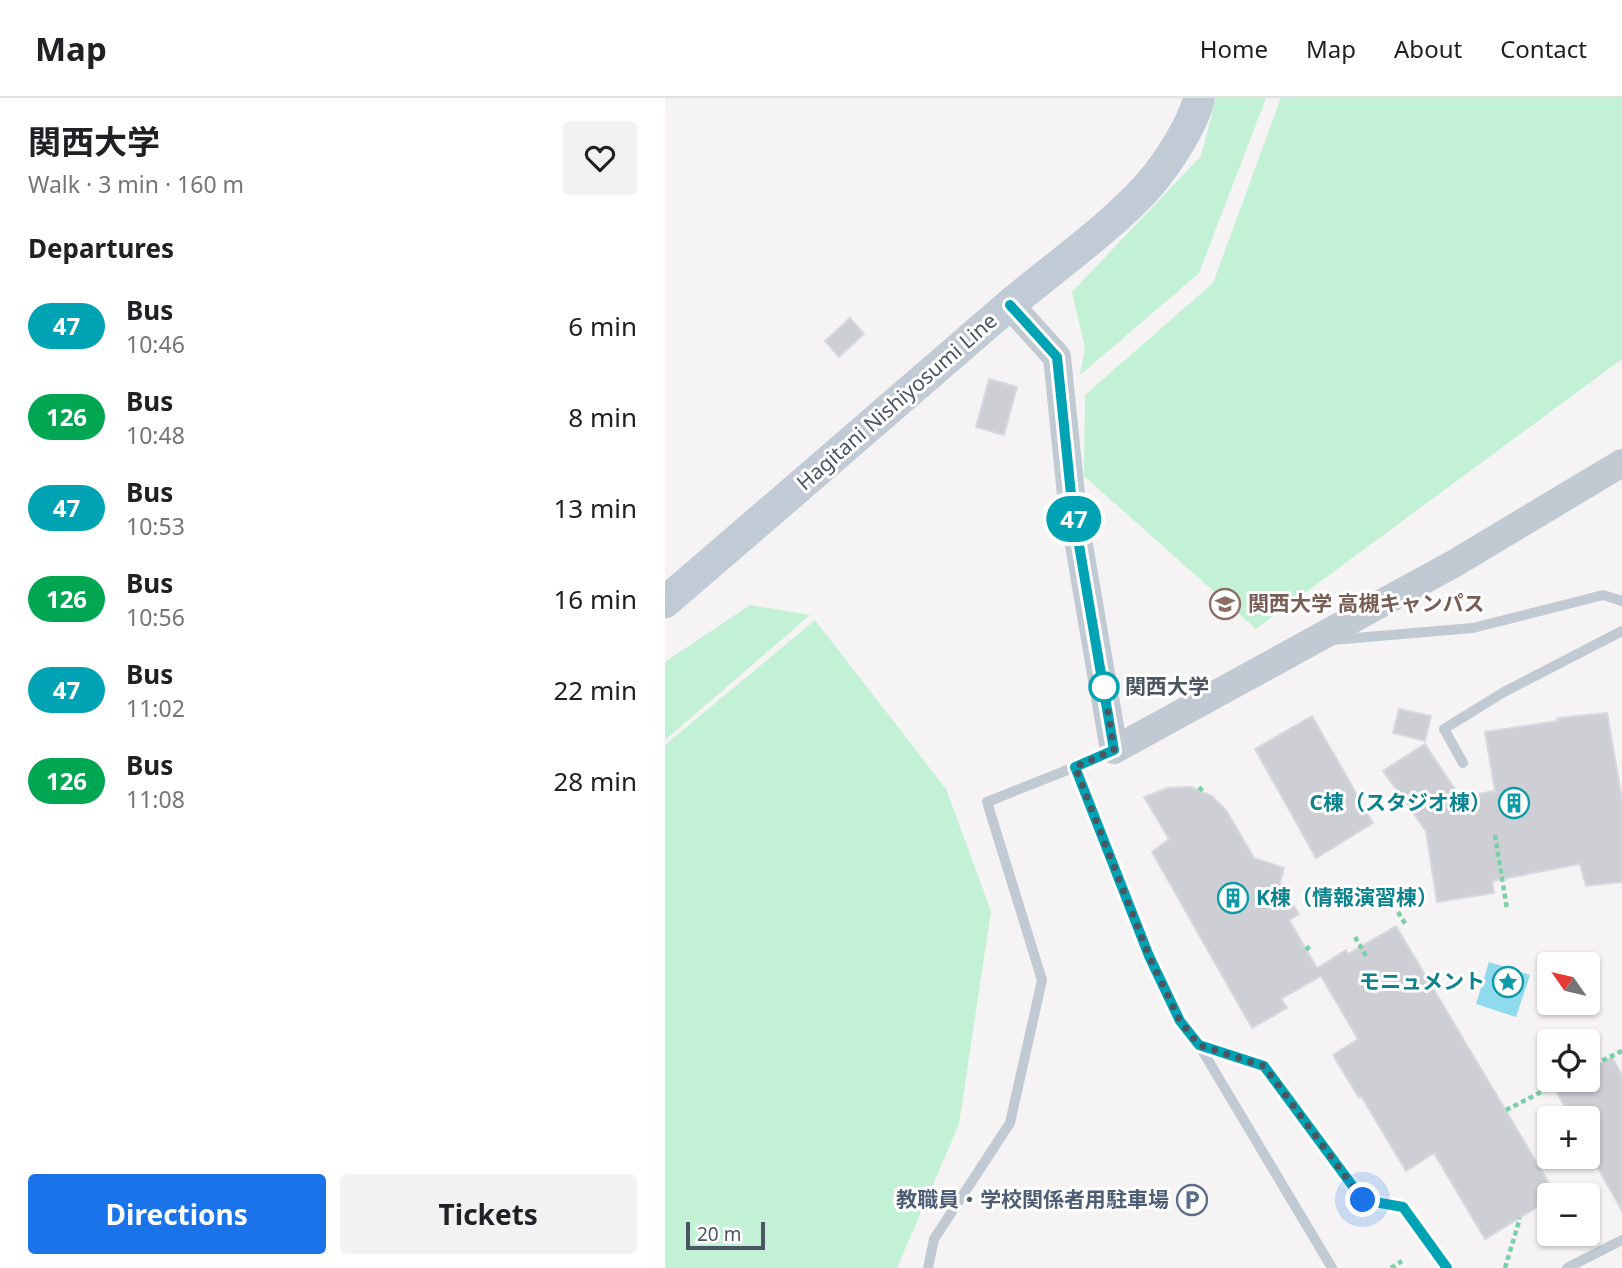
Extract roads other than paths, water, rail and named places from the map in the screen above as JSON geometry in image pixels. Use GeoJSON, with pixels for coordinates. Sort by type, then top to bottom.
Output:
{"type":"FeatureCollection","features":[{"type":"Feature","properties":{"kind":"main road","name":"Hagitani Nishiyosumi Line"},"geometry":{"type":"LineString","coordinates":[[665,602],[1125,209],[1150,184],[1196,111],[1199,98]]}},
{"type":"Feature","properties":{"kind":"street"},"geometry":{"type":"LineString","coordinates":[[1010,305],[1057,357],[1072,504],[1114,750],[1455,563],[1622,463]]}},
{"type":"Feature","properties":{"kind":"lane"},"geometry":{"type":"LineString","coordinates":[[1312,642],[1473,628],[1603,595],[1622,601]]}},
{"type":"Feature","properties":{"kind":"lane"},"geometry":{"type":"LineString","coordinates":[[1463,763],[1444,729],[1504,692],[1622,631]]}},
{"type":"Feature","properties":{"kind":"lane"},"geometry":{"type":"LineString","coordinates":[[928,1268],[933,1239],[1010,1123],[1042,980],[987,802],[1114,750]]}},
{"type":"Feature","properties":{"kind":"lane"},"geometry":{"type":"LineString","coordinates":[[1075,767],[1149,956],[1180,1021],[1199,1045],[1332,1268]]}},
{"type":"Feature","properties":{"kind":"lane"},"geometry":{"type":"LineString","coordinates":[[1199,1045],[1264,1066],[1363,1200],[1403,1207],[1447,1268]]}},
{"type":"Feature","properties":{"kind":"lane"},"geometry":{"type":"LineString","coordinates":[[1567,1268],[1622,1240]]}},
{"type":"Feature","properties":{"kind":"water"},"geometry":{"type":"Polygon","coordinates":[[[1489,962],[1530,975],[1516,1017],[1476,1004],[1489,962]]]}},
{"type":"Feature","properties":{"kind":"place","name":"関西大学 高槻キャンパス"},"geometry":{"type":"Point","coordinates":[1225,604]}},
{"type":"Feature","properties":{"kind":"place","name":"関西大学"},"geometry":{"type":"Point","coordinates":[1104,687]}},
{"type":"Feature","properties":{"kind":"place","name":"C棟（スタジオ棟）"},"geometry":{"type":"Point","coordinates":[1514,803]}},
{"type":"Feature","properties":{"kind":"place","name":"K棟（情報演習棟）"},"geometry":{"type":"Point","coordinates":[1233,898]}},
{"type":"Feature","properties":{"kind":"place","name":"モニュメント"},"geometry":{"type":"Point","coordinates":[1508,982]}},
{"type":"Feature","properties":{"kind":"place","name":"教職員・学校関係者用駐車場"},"geometry":{"type":"Point","coordinates":[1192,1200]}}]}
